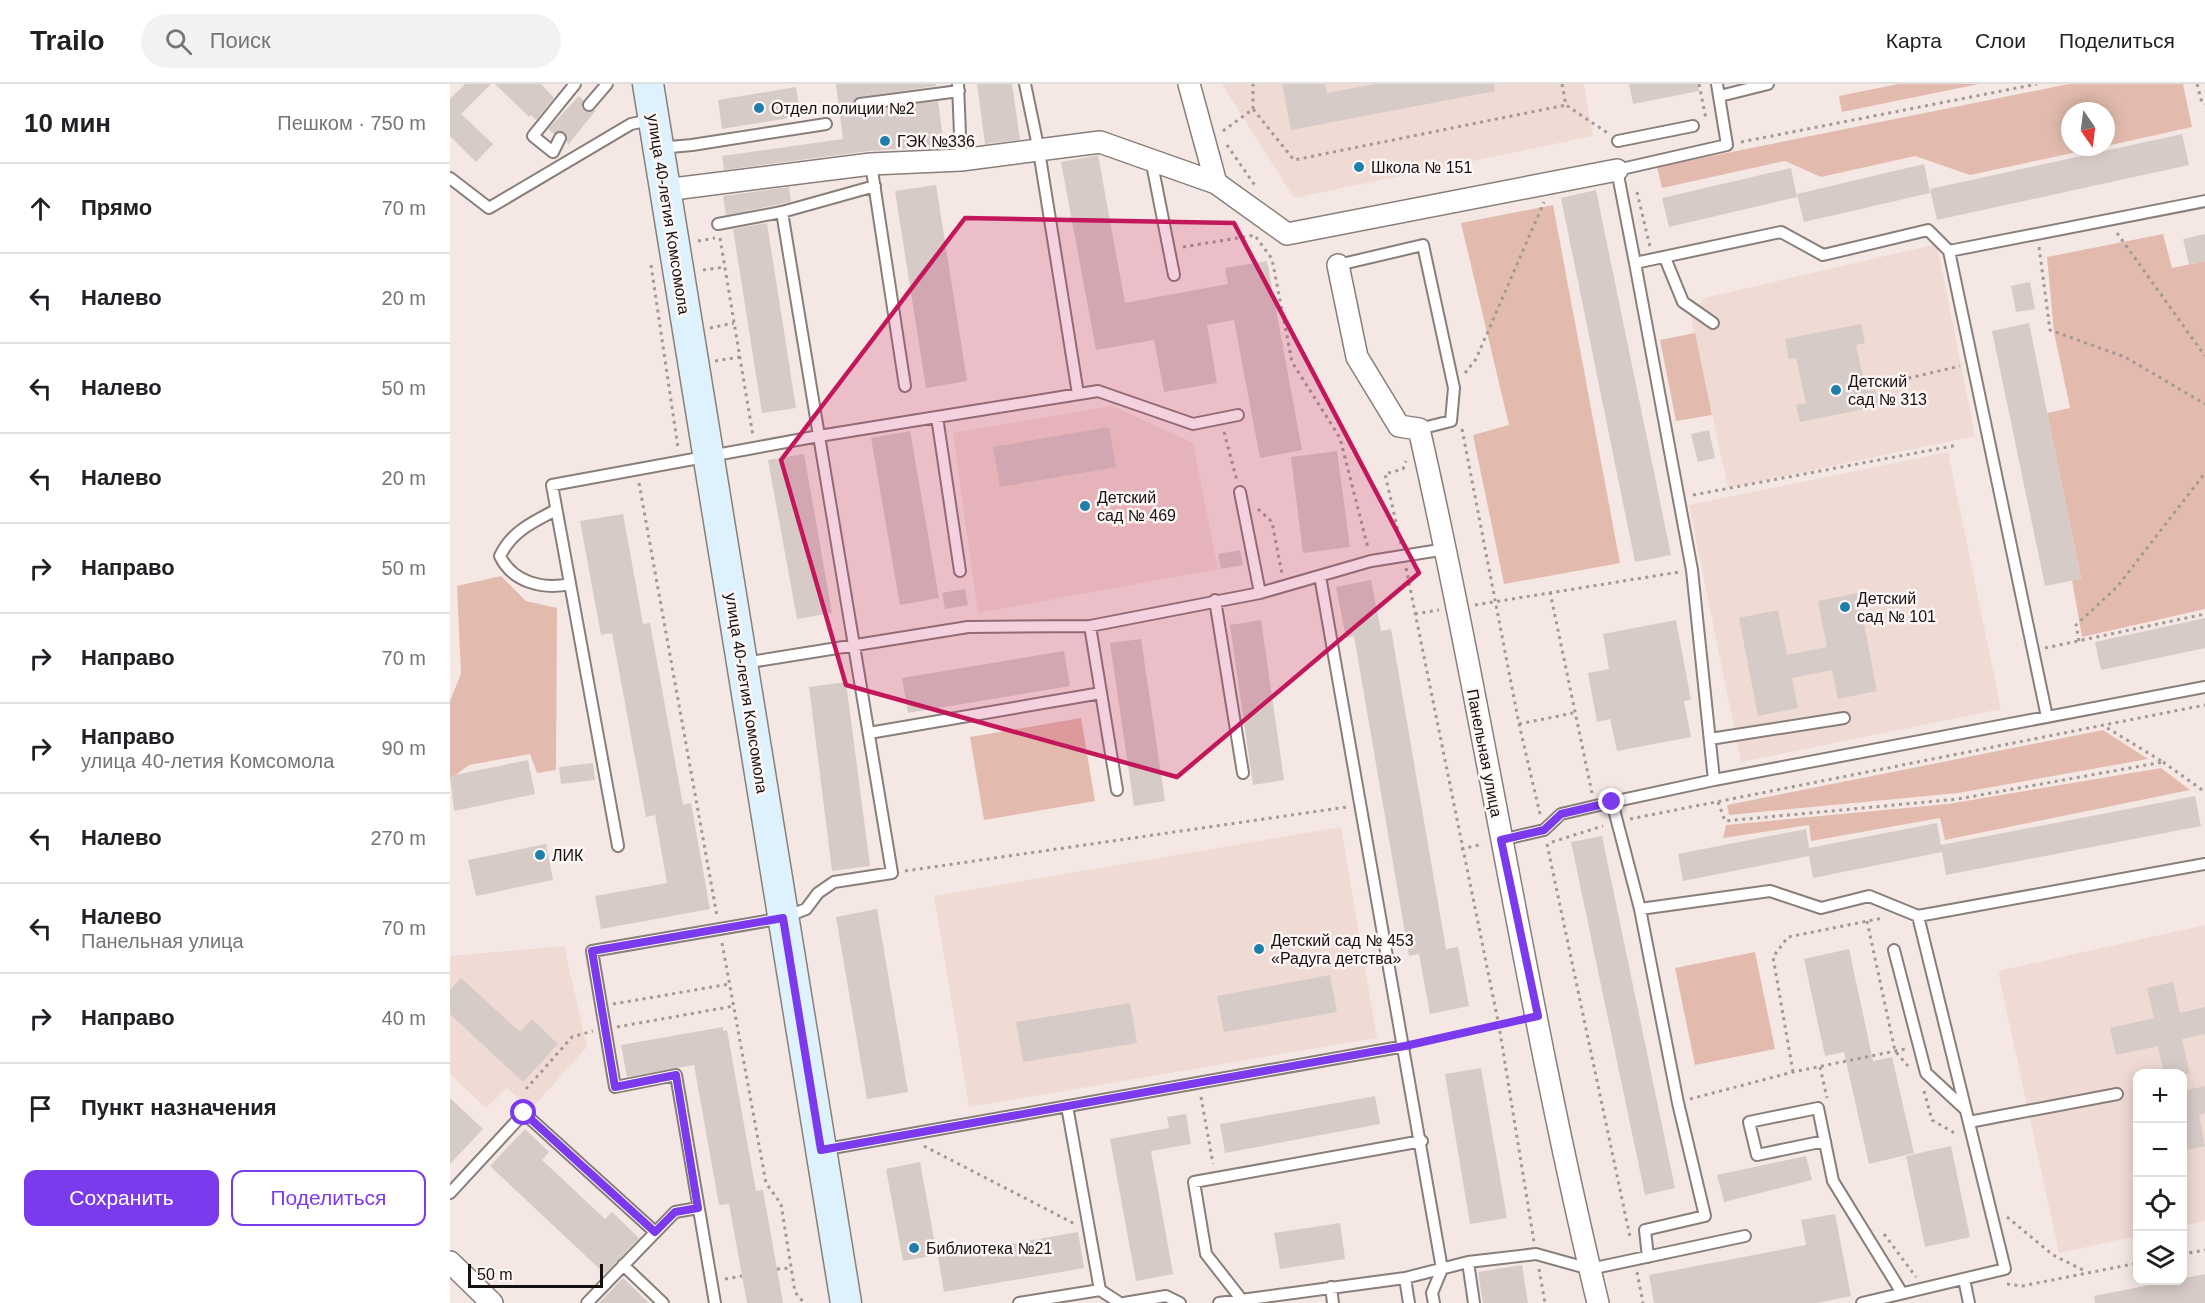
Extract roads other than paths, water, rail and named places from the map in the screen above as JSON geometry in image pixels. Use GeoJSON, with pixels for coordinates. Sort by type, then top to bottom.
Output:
{"type":"FeatureCollection","features":[{"type":"Feature","properties":{"kind":"main road","name":"улица 40-летия Комсомола"},"geometry":{"type":"LineString","coordinates":[[648,84],[665,190],[694,458],[742,664],[846,1303]]}},
{"type":"Feature","properties":{"kind":"street"},"geometry":{"type":"LineString","coordinates":[[1189,84],[1216,183]]}},
{"type":"Feature","properties":{"kind":"street"},"geometry":{"type":"LineString","coordinates":[[665,190],[872,164],[961,160],[1100,142],[1216,183],[1256,202],[1287,234],[1617,170]]}},
{"type":"Feature","properties":{"kind":"street"},"geometry":{"type":"LineString","coordinates":[[1338,265],[1357,357],[1400,426],[1419,429]]}},
{"type":"Feature","properties":{"kind":"street","name":"Панельная улица"},"geometry":{"type":"LineString","coordinates":[[1419,429],[1458,607],[1501,840],[1598,1303]]}},
{"type":"Feature","properties":{"kind":"street"},"geometry":{"type":"LineString","coordinates":[[450,1262],[492,1303]]}},
{"type":"Feature","properties":{"kind":"lane"},"geometry":{"type":"LineString","coordinates":[[560,138],[553,152],[533,136],[575,84]]}},
{"type":"Feature","properties":{"kind":"lane"},"geometry":{"type":"LineString","coordinates":[[589,105],[607,84]]}},
{"type":"Feature","properties":{"kind":"lane"},"geometry":{"type":"LineString","coordinates":[[1025,84],[1039,151],[1078,394]]}},
{"type":"Feature","properties":{"kind":"lane"},"geometry":{"type":"LineString","coordinates":[[1714,780],[1692,570],[1617,170],[1727,145],[1717,84]]}},
{"type":"Feature","properties":{"kind":"lane"},"geometry":{"type":"LineString","coordinates":[[1720,96],[1768,84]]}},
{"type":"Feature","properties":{"kind":"lane"},"geometry":{"type":"LineString","coordinates":[[860,104],[958,88],[961,160]]}},
{"type":"Feature","properties":{"kind":"lane"},"geometry":{"type":"LineString","coordinates":[[450,178],[489,208],[631,124],[654,119]]}},
{"type":"Feature","properties":{"kind":"lane"},"geometry":{"type":"LineString","coordinates":[[658,148],[692,145],[826,124]]}},
{"type":"Feature","properties":{"kind":"lane"},"geometry":{"type":"LineString","coordinates":[[1618,141],[1693,126]]}},
{"type":"Feature","properties":{"kind":"lane"},"geometry":{"type":"LineString","coordinates":[[1151,159],[1174,274]]}},
{"type":"Feature","properties":{"kind":"lane"},"geometry":{"type":"LineString","coordinates":[[872,164],[905,386]]}},
{"type":"Feature","properties":{"kind":"lane"},"geometry":{"type":"LineString","coordinates":[[718,224],[782,212],[875,186]]}},
{"type":"Feature","properties":{"kind":"lane"},"geometry":{"type":"LineString","coordinates":[[1949,251],[2205,201]]}},
{"type":"Feature","properties":{"kind":"lane"},"geometry":{"type":"LineString","coordinates":[[715,1303],[676,1075],[615,1087],[592,951],[783,918],[806,909],[818,893],[834,882],[892,873],[782,212]]}},
{"type":"Feature","properties":{"kind":"lane"},"geometry":{"type":"LineString","coordinates":[[1635,263],[1781,232],[1823,255],[1928,230],[1949,251],[2047,717]]}},
{"type":"Feature","properties":{"kind":"lane"},"geometry":{"type":"LineString","coordinates":[[1338,265],[1423,245],[1454,388],[1451,421],[1419,429]]}},
{"type":"Feature","properties":{"kind":"lane"},"geometry":{"type":"LineString","coordinates":[[1665,258],[1683,302],[1713,323]]}},
{"type":"Feature","properties":{"kind":"lane"},"geometry":{"type":"LineString","coordinates":[[618,846],[552,485],[755,447],[1098,391],[1193,423],[1238,415]]}},
{"type":"Feature","properties":{"kind":"lane"},"geometry":{"type":"LineString","coordinates":[[937,417],[960,571]]}},
{"type":"Feature","properties":{"kind":"lane"},"geometry":{"type":"LineString","coordinates":[[1240,492],[1260,593]]}},
{"type":"Feature","properties":{"kind":"lane"},"geometry":{"type":"LineString","coordinates":[[556,510],[520,529],[506,544],[500,556],[510,570],[536,585],[557,587],[570,584]]}},
{"type":"Feature","properties":{"kind":"lane"},"geometry":{"type":"LineString","coordinates":[[742,664],[968,627],[1090,626],[1260,593],[1371,561],[1446,549]]}},
{"type":"Feature","properties":{"kind":"lane"},"geometry":{"type":"LineString","coordinates":[[1320,576],[1422,1141],[1442,1269],[1432,1293],[1434,1303]]}},
{"type":"Feature","properties":{"kind":"lane"},"geometry":{"type":"LineString","coordinates":[[1215,600],[1243,773]]}},
{"type":"Feature","properties":{"kind":"lane"},"geometry":{"type":"LineString","coordinates":[[1090,626],[1117,790]]}},
{"type":"Feature","properties":{"kind":"lane"},"geometry":{"type":"LineString","coordinates":[[1501,840],[1544,830],[1561,814],[1612,802],[1714,780],[2205,687]]}},
{"type":"Feature","properties":{"kind":"lane"},"geometry":{"type":"LineString","coordinates":[[869,733],[1101,693]]}},
{"type":"Feature","properties":{"kind":"lane"},"geometry":{"type":"LineString","coordinates":[[1710,739],[1844,718]]}},
{"type":"Feature","properties":{"kind":"lane"},"geometry":{"type":"LineString","coordinates":[[1612,802],[1640,909],[1678,1103],[1705,1216],[1645,1230],[1648,1257]]}},
{"type":"Feature","properties":{"kind":"lane"},"geometry":{"type":"LineString","coordinates":[[1640,909],[1770,891],[1821,908],[1869,896],[1918,916],[2205,864]]}},
{"type":"Feature","properties":{"kind":"lane"},"geometry":{"type":"LineString","coordinates":[[1862,1303],[2005,1269],[1918,916]]}},
{"type":"Feature","properties":{"kind":"lane"},"geometry":{"type":"LineString","coordinates":[[1894,950],[1926,1073],[1968,1117]]}},
{"type":"Feature","properties":{"kind":"lane"},"geometry":{"type":"LineString","coordinates":[[821,1150],[1405,1046]]}},
{"type":"Feature","properties":{"kind":"lane"},"geometry":{"type":"LineString","coordinates":[[1968,1117],[2117,1094]]}},
{"type":"Feature","properties":{"kind":"lane"},"geometry":{"type":"LineString","coordinates":[[1067,1106],[1100,1290]]}},
{"type":"Feature","properties":{"kind":"lane"},"geometry":{"type":"LineString","coordinates":[[1825,1141],[1757,1155],[1749,1122],[1818,1108],[1825,1141],[1833,1181],[1902,1293]]}},
{"type":"Feature","properties":{"kind":"lane"},"geometry":{"type":"LineString","coordinates":[[450,1193],[524,1113],[655,1232]]}},
{"type":"Feature","properties":{"kind":"lane"},"geometry":{"type":"LineString","coordinates":[[1242,1300],[1206,1254],[1194,1182],[1422,1141]]}},
{"type":"Feature","properties":{"kind":"lane"},"geometry":{"type":"LineString","coordinates":[[587,1303],[675,1212],[698,1208]]}},
{"type":"Feature","properties":{"kind":"lane"},"geometry":{"type":"LineString","coordinates":[[1219,1303],[1405,1278],[1468,1263],[1536,1254],[1590,1269],[1745,1236]]}},
{"type":"Feature","properties":{"kind":"lane"},"geometry":{"type":"LineString","coordinates":[[1468,1263],[1474,1303]]}},
{"type":"Feature","properties":{"kind":"lane"},"geometry":{"type":"LineString","coordinates":[[623,1265],[663,1303]]}},
{"type":"Feature","properties":{"kind":"lane"},"geometry":{"type":"LineString","coordinates":[[1405,1278],[1409,1303]]}},
{"type":"Feature","properties":{"kind":"lane"},"geometry":{"type":"LineString","coordinates":[[1964,1278],[1969,1303]]}},
{"type":"Feature","properties":{"kind":"lane"},"geometry":{"type":"LineString","coordinates":[[1330,1287],[1333,1303]]}},
{"type":"Feature","properties":{"kind":"lane"},"geometry":{"type":"LineString","coordinates":[[1019,1303],[1100,1290],[1120,1303]]}},
{"type":"Feature","properties":{"kind":"lane"},"geometry":{"type":"LineString","coordinates":[[1124,1303],[1166,1296],[1180,1303]]}},
{"type":"Feature","properties":{"kind":"place","name":"Отдел полиции №2"},"geometry":{"type":"Point","coordinates":[759,108]}},
{"type":"Feature","properties":{"kind":"place","name":"ГЭК №336"},"geometry":{"type":"Point","coordinates":[885,141]}},
{"type":"Feature","properties":{"kind":"place","name":"Школа № 151"},"geometry":{"type":"Point","coordinates":[1359,167]}},
{"type":"Feature","properties":{"kind":"place","name":"Детский сад № 313"},"geometry":{"type":"Point","coordinates":[1836,390]}},
{"type":"Feature","properties":{"kind":"place","name":"Детский сад № 469"},"geometry":{"type":"Point","coordinates":[1085,506]}},
{"type":"Feature","properties":{"kind":"place","name":"Детский сад № 101"},"geometry":{"type":"Point","coordinates":[1845,607]}},
{"type":"Feature","properties":{"kind":"place","name":"ЛИК"},"geometry":{"type":"Point","coordinates":[540,855]}},
{"type":"Feature","properties":{"kind":"place","name":"Детский сад № 453 «Радуга детства»"},"geometry":{"type":"Point","coordinates":[1259,949]}},
{"type":"Feature","properties":{"kind":"place","name":"Библиотека №21"},"geometry":{"type":"Point","coordinates":[914,1248]}}]}
